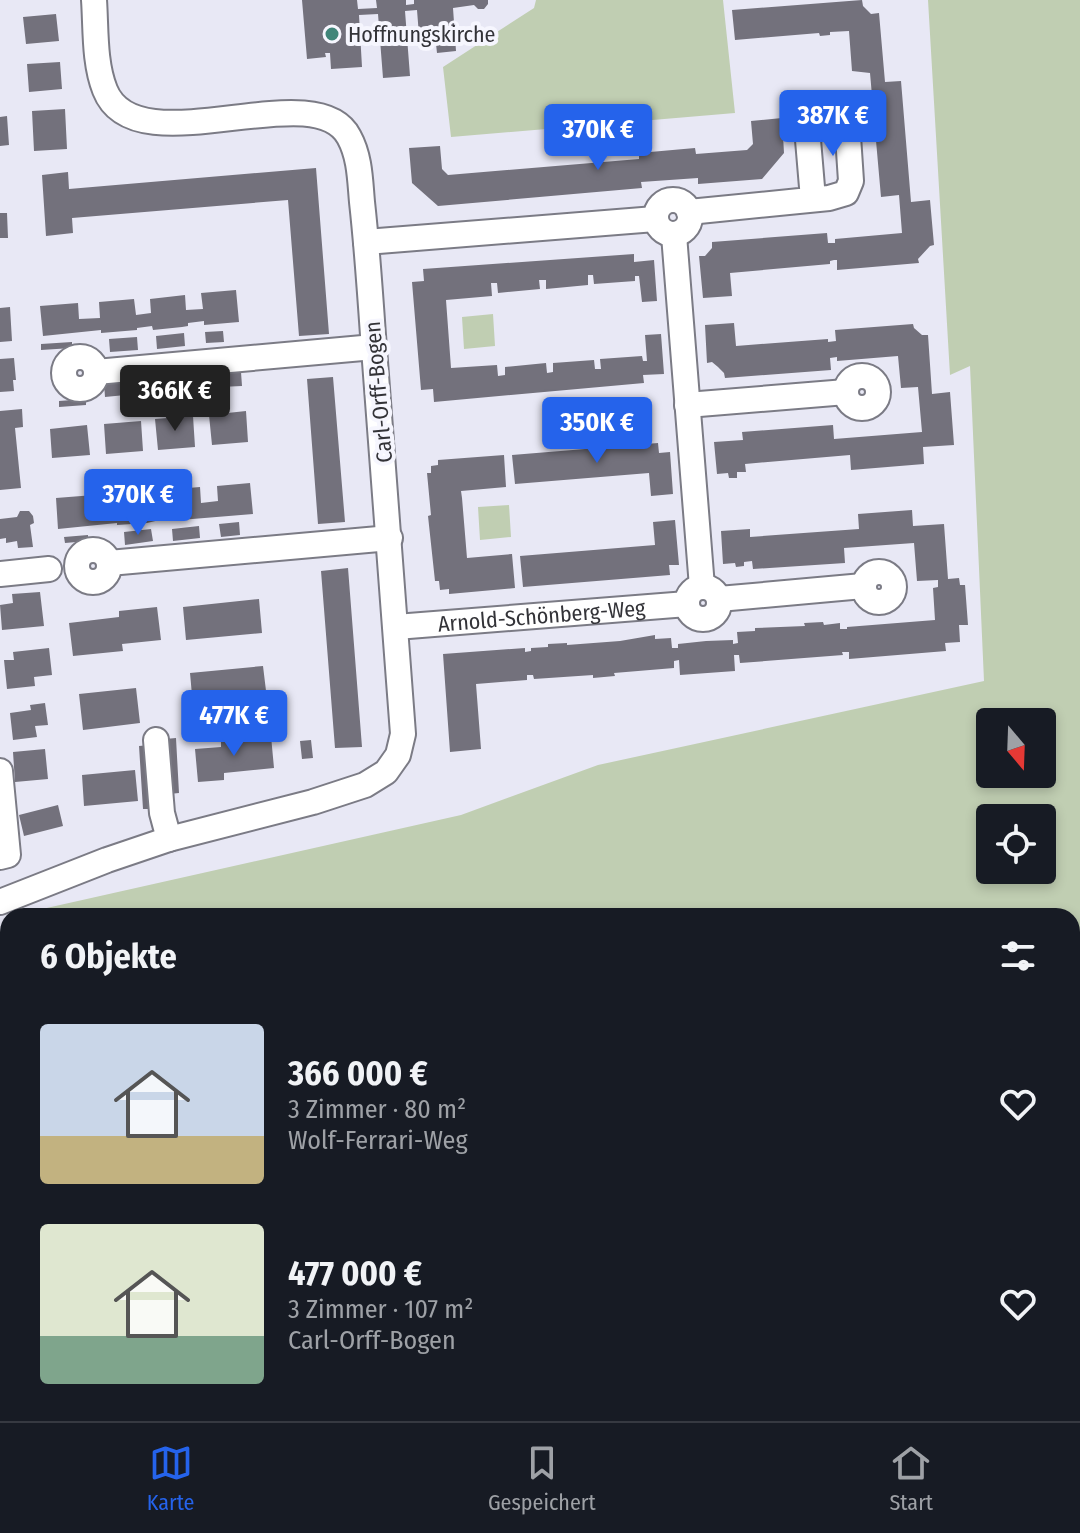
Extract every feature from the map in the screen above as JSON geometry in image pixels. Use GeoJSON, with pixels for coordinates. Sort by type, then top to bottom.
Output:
{"type":"FeatureCollection","features":[{"type":"Feature","properties":{"kind":"street","name":"Carl-Orff-Bogen"},"geometry":{"type":"LineString","coordinates":[[0,902],[169,839],[313,802],[365,785],[386,772],[398,755],[403,734],[366,242],[357,156],[348,134],[325,117],[287,114],[166,123],[136,120],[116,108],[105,92],[100,71],[94,0]]}},
{"type":"Feature","properties":{"kind":"street"},"geometry":{"type":"LineString","coordinates":[[689,212],[813,199]]}},
{"type":"Feature","properties":{"kind":"street"},"geometry":{"type":"LineString","coordinates":[[672,200],[682,203],[689,212],[687,227],[674,235],[664,233],[655,219],[658,208],[672,200]]}},
{"type":"Feature","properties":{"kind":"street"},"geometry":{"type":"LineString","coordinates":[[366,242],[655,219]]}},
{"type":"Feature","properties":{"kind":"street"},"geometry":{"type":"LineString","coordinates":[[674,235],[702,597]]}},
{"type":"Feature","properties":{"kind":"street"},"geometry":{"type":"LineString","coordinates":[[96,372],[374,347]]}},
{"type":"Feature","properties":{"kind":"street"},"geometry":{"type":"LineString","coordinates":[[687,405],[846,392]]}},
{"type":"Feature","properties":{"kind":"street"},"geometry":{"type":"LineString","coordinates":[[109,563],[390,538]]}},
{"type":"Feature","properties":{"kind":"street"},"geometry":{"type":"LineString","coordinates":[[0,574],[49,569]]}},
{"type":"Feature","properties":{"kind":"street","name":"Arnold-Schönberg-Weg"},"geometry":{"type":"LineString","coordinates":[[396,627],[702,597],[863,586]]}},
{"type":"Feature","properties":{"kind":"street"},"geometry":{"type":"LineString","coordinates":[[156,740],[162,813],[169,839]]}},
{"type":"Feature","properties":{"kind":"street"},"geometry":{"type":"LineString","coordinates":[[0,771],[4,856]]}},
{"type":"Feature","properties":{"kind":"green space"},"geometry":{"type":"Polygon","coordinates":[[[536,0],[723,0],[735,113],[451,137],[443,67],[534,8],[536,0]]]}},
{"type":"Feature","properties":{"kind":"green space"},"geometry":{"type":"Polygon","coordinates":[[[928,0],[1080,0],[1080,908],[47,908],[461,815],[598,765],[984,681],[970,366],[950,375],[928,0]]]}},
{"type":"Feature","properties":{"kind":"green space"},"geometry":{"type":"Polygon","coordinates":[[[493,314],[495,346],[464,349],[462,317],[493,314]]]}},
{"type":"Feature","properties":{"kind":"green space"},"geometry":{"type":"Polygon","coordinates":[[[509,505],[511,537],[480,540],[478,507],[509,505]]]}},
{"type":"Feature","properties":{"kind":"building"},"geometry":{"type":"Polygon","coordinates":[[[302,0],[357,0],[358,9],[377,8],[376,0],[406,0],[406,5],[414,4],[414,0],[488,0],[488,4],[484,9],[474,5],[453,8],[456,51],[437,53],[436,44],[420,48],[417,10],[405,11],[410,76],[383,78],[378,14],[359,15],[362,67],[331,69],[330,53],[325,53],[326,57],[307,59],[302,0]]]}},
{"type":"Feature","properties":{"kind":"building"},"geometry":{"type":"Polygon","coordinates":[[[862,0],[863,6],[871,14],[879,13],[885,82],[901,81],[911,202],[930,200],[934,245],[918,259],[919,263],[837,270],[837,260],[834,260],[830,264],[730,273],[732,296],[703,298],[699,256],[705,256],[712,248],[712,242],[827,233],[828,243],[835,243],[835,239],[902,233],[899,195],[881,197],[870,73],[852,71],[849,31],[820,36],[819,33],[735,40],[732,10],[862,0]]]}},
{"type":"Feature","properties":{"kind":"building"},"geometry":{"type":"Polygon","coordinates":[[[56,14],[59,41],[26,44],[23,17],[56,14]]]}},
{"type":"Feature","properties":{"kind":"building"},"geometry":{"type":"Polygon","coordinates":[[[60,62],[62,89],[29,92],[27,64],[60,62]]]}},
{"type":"Feature","properties":{"kind":"building"},"geometry":{"type":"Polygon","coordinates":[[[65,109],[67,149],[34,151],[32,111],[65,109]]]}},
{"type":"Feature","properties":{"kind":"building"},"geometry":{"type":"Polygon","coordinates":[[[7,116],[9,145],[0,146],[0,117],[7,116]]]}},
{"type":"Feature","properties":{"kind":"building"},"geometry":{"type":"Polygon","coordinates":[[[782,118],[784,153],[762,179],[698,184],[698,178],[641,182],[642,188],[438,206],[412,183],[409,148],[440,146],[442,169],[448,175],[639,159],[639,153],[695,148],[696,154],[747,150],[753,144],[751,121],[782,118]]]}},
{"type":"Feature","properties":{"kind":"building"},"geometry":{"type":"Polygon","coordinates":[[[316,168],[329,334],[299,336],[288,200],[72,218],[73,233],[46,236],[42,175],[68,172],[69,189],[316,168]]]}},
{"type":"Feature","properties":{"kind":"building"},"geometry":{"type":"Polygon","coordinates":[[[0,213],[7,213],[8,238],[0,238],[0,213]]]}},
{"type":"Feature","properties":{"kind":"building"},"geometry":{"type":"Polygon","coordinates":[[[634,254],[634,262],[654,260],[657,301],[642,302],[639,276],[635,276],[635,281],[594,284],[593,275],[588,275],[588,285],[546,289],[546,280],[539,280],[540,289],[498,293],[497,283],[491,283],[492,296],[446,300],[451,368],[497,365],[498,376],[505,375],[505,367],[546,363],[547,373],[553,372],[553,363],[594,360],[595,369],[601,369],[600,359],[642,356],[643,361],[647,361],[645,335],[661,334],[664,374],[643,375],[644,383],[434,402],[433,389],[421,390],[412,282],[424,281],[423,269],[634,254]]]}},
{"type":"Feature","properties":{"kind":"building"},"geometry":{"type":"Polygon","coordinates":[[[236,290],[239,322],[204,325],[204,321],[153,330],[152,326],[137,330],[43,336],[40,306],[78,303],[79,319],[100,318],[99,302],[134,299],[136,315],[151,313],[150,299],[185,295],[186,310],[203,309],[201,293],[236,290]]]}},
{"type":"Feature","properties":{"kind":"building"},"geometry":{"type":"Polygon","coordinates":[[[10,307],[12,341],[0,342],[0,308],[10,307]]]}},
{"type":"Feature","properties":{"kind":"building"},"geometry":{"type":"Polygon","coordinates":[[[734,323],[736,346],[828,339],[828,342],[836,341],[835,330],[913,324],[922,335],[928,335],[932,394],[950,392],[954,445],[923,447],[924,464],[851,470],[850,455],[745,464],[746,472],[737,472],[737,478],[729,478],[728,473],[717,474],[714,442],[743,440],[742,432],[833,425],[834,439],[922,432],[918,387],[901,388],[898,356],[837,361],[837,357],[830,358],[831,370],[725,378],[712,362],[707,363],[705,325],[734,323]]]}},
{"type":"Feature","properties":{"kind":"building"},"geometry":{"type":"Polygon","coordinates":[[[223,331],[224,342],[206,343],[205,332],[223,331]]]}},
{"type":"Feature","properties":{"kind":"building"},"geometry":{"type":"Polygon","coordinates":[[[184,333],[185,346],[157,349],[156,336],[184,333]]]}},
{"type":"Feature","properties":{"kind":"building"},"geometry":{"type":"Polygon","coordinates":[[[137,337],[138,350],[110,352],[109,339],[137,337]]]}},
{"type":"Feature","properties":{"kind":"building"},"geometry":{"type":"Polygon","coordinates":[[[72,342],[72,348],[41,350],[41,344],[72,342]]]}},
{"type":"Feature","properties":{"kind":"building"},"geometry":{"type":"Polygon","coordinates":[[[14,358],[14,391],[0,392],[0,359],[14,358]]]}},
{"type":"Feature","properties":{"kind":"building"},"geometry":{"type":"Polygon","coordinates":[[[241,372],[242,386],[220,387],[219,373],[241,372]]]}},
{"type":"Feature","properties":{"kind":"building"},"geometry":{"type":"Polygon","coordinates":[[[202,375],[203,389],[163,392],[162,378],[202,375]]]}},
{"type":"Feature","properties":{"kind":"building"},"geometry":{"type":"Polygon","coordinates":[[[333,377],[345,522],[318,524],[307,379],[333,377]]]}},
{"type":"Feature","properties":{"kind":"building"},"geometry":{"type":"Polygon","coordinates":[[[145,379],[146,393],[105,397],[104,383],[145,379]]]}},
{"type":"Feature","properties":{"kind":"building"},"geometry":{"type":"Polygon","coordinates":[[[86,399],[86,405],[59,407],[59,401],[86,399]]]}},
{"type":"Feature","properties":{"kind":"building"},"geometry":{"type":"Polygon","coordinates":[[[22,409],[23,427],[15,428],[21,488],[0,490],[0,411],[22,409]]]}},
{"type":"Feature","properties":{"kind":"building"},"geometry":{"type":"Polygon","coordinates":[[[246,411],[248,442],[212,445],[209,415],[246,411]]]}},
{"type":"Feature","properties":{"kind":"building"},"geometry":{"type":"Polygon","coordinates":[[[193,416],[195,447],[158,450],[155,419],[193,416]]]}},
{"type":"Feature","properties":{"kind":"building"},"geometry":{"type":"Polygon","coordinates":[[[141,421],[143,451],[106,454],[104,424],[141,421]]]}},
{"type":"Feature","properties":{"kind":"building"},"geometry":{"type":"Polygon","coordinates":[[[87,425],[90,455],[52,458],[50,429],[87,425]]]}},
{"type":"Feature","properties":{"kind":"building"},"geometry":{"type":"Polygon","coordinates":[[[658,443],[659,453],[670,452],[673,494],[651,496],[649,473],[515,484],[512,455],[658,443]]]}},
{"type":"Feature","properties":{"kind":"building"},"geometry":{"type":"Polygon","coordinates":[[[504,455],[506,487],[461,491],[467,558],[512,554],[515,588],[449,594],[449,589],[440,590],[439,581],[435,581],[427,473],[431,473],[431,466],[438,465],[438,460],[504,455]]]}},
{"type":"Feature","properties":{"kind":"building"},"geometry":{"type":"Polygon","coordinates":[[[250,483],[253,514],[168,521],[168,518],[147,523],[58,529],[56,498],[94,495],[95,513],[116,511],[114,494],[149,491],[150,507],[166,506],[165,490],[200,487],[201,503],[218,501],[217,486],[250,483]]]}},
{"type":"Feature","properties":{"kind":"building"},"geometry":{"type":"Polygon","coordinates":[[[912,510],[913,526],[944,524],[948,579],[959,578],[960,585],[965,585],[968,625],[959,625],[960,642],[945,643],[946,651],[849,659],[849,652],[842,652],[843,655],[740,663],[739,655],[734,655],[735,671],[680,675],[679,660],[674,661],[674,668],[614,673],[615,676],[534,679],[533,675],[527,675],[527,680],[476,684],[481,749],[450,752],[443,654],[525,648],[525,652],[531,651],[531,648],[548,647],[548,644],[620,641],[655,635],[655,639],[671,638],[672,648],[678,648],[678,644],[706,641],[733,640],[733,644],[738,643],[737,632],[755,631],[755,628],[805,626],[804,623],[823,622],[824,625],[840,623],[840,629],[847,629],[935,620],[933,588],[938,587],[938,580],[917,581],[914,543],[844,548],[845,563],[753,569],[752,561],[736,567],[735,563],[723,564],[721,531],[750,529],[750,537],[859,529],[858,514],[912,510]]]}},
{"type":"Feature","properties":{"kind":"building"},"geometry":{"type":"Polygon","coordinates":[[[20,511],[29,511],[33,516],[34,523],[30,525],[33,547],[18,548],[17,541],[6,543],[6,538],[0,539],[0,519],[17,517],[20,511]]]}},
{"type":"Feature","properties":{"kind":"building"},"geometry":{"type":"Polygon","coordinates":[[[675,520],[679,565],[669,565],[670,575],[523,587],[520,556],[655,545],[653,522],[675,520]]]}},
{"type":"Feature","properties":{"kind":"building"},"geometry":{"type":"Polygon","coordinates":[[[239,522],[240,535],[221,537],[219,524],[239,522]]]}},
{"type":"Feature","properties":{"kind":"building"},"geometry":{"type":"Polygon","coordinates":[[[199,526],[200,538],[173,541],[172,529],[199,526]]]}},
{"type":"Feature","properties":{"kind":"building"},"geometry":{"type":"Polygon","coordinates":[[[151,529],[153,541],[125,545],[124,532],[151,529]]]}},
{"type":"Feature","properties":{"kind":"building"},"geometry":{"type":"Polygon","coordinates":[[[88,535],[88,541],[65,543],[64,537],[88,535]]]}},
{"type":"Feature","properties":{"kind":"building"},"geometry":{"type":"Polygon","coordinates":[[[348,568],[362,747],[335,748],[321,571],[348,568]]]}},
{"type":"Feature","properties":{"kind":"building"},"geometry":{"type":"Polygon","coordinates":[[[40,592],[44,626],[2,630],[0,605],[13,603],[12,594],[40,592]]]}},
{"type":"Feature","properties":{"kind":"building"},"geometry":{"type":"Polygon","coordinates":[[[259,599],[262,633],[186,640],[183,607],[259,599]]]}},
{"type":"Feature","properties":{"kind":"building"},"geometry":{"type":"Polygon","coordinates":[[[157,607],[161,640],[122,644],[123,651],[73,656],[69,623],[119,617],[119,611],[157,607]]]}},
{"type":"Feature","properties":{"kind":"building"},"geometry":{"type":"Polygon","coordinates":[[[49,648],[52,675],[34,677],[35,686],[7,689],[4,660],[14,660],[13,652],[49,648]]]}},
{"type":"Feature","properties":{"kind":"building"},"geometry":{"type":"Polygon","coordinates":[[[263,666],[267,699],[193,706],[190,673],[263,666]]]}},
{"type":"Feature","properties":{"kind":"building"},"geometry":{"type":"Polygon","coordinates":[[[136,688],[140,723],[83,730],[79,694],[136,688]]]}},
{"type":"Feature","properties":{"kind":"building"},"geometry":{"type":"Polygon","coordinates":[[[45,703],[48,725],[35,726],[37,737],[13,740],[10,713],[31,710],[30,705],[45,703]]]}},
{"type":"Feature","properties":{"kind":"building"},"geometry":{"type":"Polygon","coordinates":[[[271,736],[274,768],[224,773],[224,780],[198,782],[195,749],[221,747],[221,741],[271,736]]]}},
{"type":"Feature","properties":{"kind":"building"},"geometry":{"type":"Polygon","coordinates":[[[176,738],[179,793],[169,794],[165,739],[176,738]]]}},
{"type":"Feature","properties":{"kind":"building"},"geometry":{"type":"Polygon","coordinates":[[[311,740],[313,758],[302,759],[300,741],[311,740]]]}},
{"type":"Feature","properties":{"kind":"building"},"geometry":{"type":"Polygon","coordinates":[[[150,745],[154,809],[143,809],[139,746],[150,745]]]}},
{"type":"Feature","properties":{"kind":"building"},"geometry":{"type":"Polygon","coordinates":[[[45,749],[48,779],[15,782],[13,752],[45,749]]]}},
{"type":"Feature","properties":{"kind":"building"},"geometry":{"type":"Polygon","coordinates":[[[135,770],[138,801],[84,806],[82,775],[135,770]]]}},
{"type":"Feature","properties":{"kind":"building"},"geometry":{"type":"Polygon","coordinates":[[[58,805],[63,826],[24,836],[19,815],[58,805]]]}},
{"type":"Feature","properties":{"kind":"place","name":"Hoffnungskirche"},"geometry":{"type":"Point","coordinates":[332,34]}}]}
